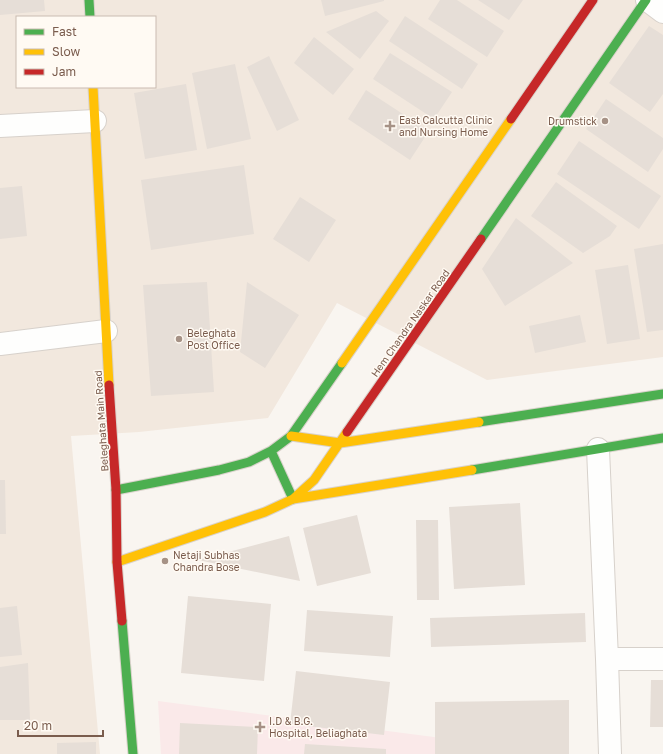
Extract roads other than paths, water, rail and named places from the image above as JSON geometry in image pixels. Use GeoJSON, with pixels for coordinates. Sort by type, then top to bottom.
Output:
{"type":"FeatureCollection","features":[{"type":"Feature","properties":{"kind":"main road"},"geometry":{"type":"LineString","coordinates":[[89,0],[90,16]]}},
{"type":"Feature","properties":{"kind":"main road"},"geometry":{"type":"LineString","coordinates":[[116,490],[219,470],[249,462],[271,451],[291,436],[593,0]]}},
{"type":"Feature","properties":{"kind":"main road","name":"Hem Chandra Naskar Road"},"geometry":{"type":"LineString","coordinates":[[117,562],[265,512],[293,499],[314,480],[646,0]]}},
{"type":"Feature","properties":{"kind":"main road","name":"Beleghata Main Road"},"geometry":{"type":"LineString","coordinates":[[93,88],[116,490],[117,562],[133,754]]}},
{"type":"Feature","properties":{"kind":"main road"},"geometry":{"type":"LineString","coordinates":[[291,436],[340,444],[663,394]]}},
{"type":"Feature","properties":{"kind":"main road"},"geometry":{"type":"LineString","coordinates":[[271,451],[293,499],[663,438]]}},
{"type":"Feature","properties":{"kind":"street"},"geometry":{"type":"LineString","coordinates":[[646,0],[663,12]]}},
{"type":"Feature","properties":{"kind":"street"},"geometry":{"type":"LineString","coordinates":[[0,126],[95,121]]}},
{"type":"Feature","properties":{"kind":"street"},"geometry":{"type":"LineString","coordinates":[[0,344],[106,331]]}},
{"type":"Feature","properties":{"kind":"street"},"geometry":{"type":"LineString","coordinates":[[598,449],[610,754]]}},
{"type":"Feature","properties":{"kind":"street"},"geometry":{"type":"LineString","coordinates":[[607,659],[663,659]]}},
{"type":"Feature","properties":{"kind":"place","name":"Drumstick"},"geometry":{"type":"Point","coordinates":[605,121]}},
{"type":"Feature","properties":{"kind":"place","name":"East Calcutta Clinic and Nursing Home"},"geometry":{"type":"Point","coordinates":[390,126]}},
{"type":"Feature","properties":{"kind":"place","name":"Beleghata Post Office"},"geometry":{"type":"Point","coordinates":[179,339]}},
{"type":"Feature","properties":{"kind":"place","name":"Netaji Subhas Chandra Bose"},"geometry":{"type":"Point","coordinates":[165,561]}},
{"type":"Feature","properties":{"kind":"place","name":"I.D & B.G. Hospital, Beliaghata"},"geometry":{"type":"Point","coordinates":[260,727]}}]}
